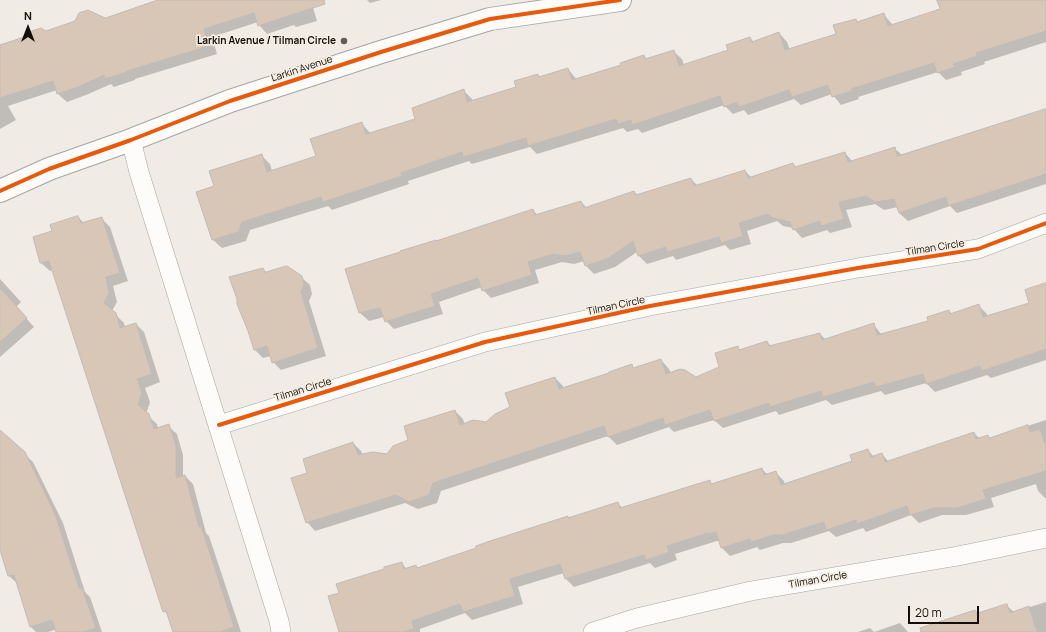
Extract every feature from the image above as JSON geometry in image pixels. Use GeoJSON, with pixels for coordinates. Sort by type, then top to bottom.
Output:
{"type":"FeatureCollection","features":[{"type":"Feature","properties":{"kind":"street","name":"Larkin Avenue"},"geometry":{"type":"LineString","coordinates":[[0,191],[50,169],[131,140],[230,101],[380,52],[490,19],[620,0]]}},
{"type":"Feature","properties":{"kind":"street"},"geometry":{"type":"LineString","coordinates":[[131,140],[139,172],[280,621],[281,632]]}},
{"type":"Feature","properties":{"kind":"street","name":"Tilman Circle"},"geometry":{"type":"LineString","coordinates":[[219,425],[485,342],[666,304],[858,268],[978,249],[1046,223]]}},
{"type":"Feature","properties":{"kind":"street","name":"Tilman Circle"},"geometry":{"type":"LineString","coordinates":[[592,632],[637,618],[751,591],[958,556],[1046,538]]}},
{"type":"Feature","properties":{"kind":"building"},"geometry":{"type":"Polygon","coordinates":[[[158,0],[324,0],[325,4],[258,26],[254,13],[204,29],[209,46],[105,79],[104,75],[78,87],[57,94],[53,81],[0,98],[0,45],[27,36],[29,32],[41,28],[46,31],[75,21],[79,13],[88,10],[105,18],[158,0]]]}},
{"type":"Feature","properties":{"kind":"building"},"geometry":{"type":"Polygon","coordinates":[[[937,0],[1046,0],[1046,31],[976,53],[977,56],[953,64],[955,67],[937,73],[934,63],[851,89],[852,91],[832,97],[828,85],[792,97],[789,90],[739,107],[737,102],[724,107],[720,96],[632,125],[631,120],[618,124],[616,119],[528,146],[526,138],[463,157],[462,152],[401,173],[402,176],[323,202],[321,197],[242,222],[238,232],[212,240],[196,192],[214,186],[209,171],[262,154],[267,172],[316,156],[310,139],[362,122],[366,134],[415,119],[412,108],[464,89],[467,102],[516,87],[514,81],[538,74],[539,77],[568,68],[572,80],[621,65],[620,63],[644,55],[645,59],[674,50],[679,66],[728,50],[726,45],[750,37],[752,42],[779,32],[785,50],[836,34],[833,25],[856,19],[857,22],[884,13],[888,26],[940,9],[937,0]]]}},
{"type":"Feature","properties":{"kind":"building"},"geometry":{"type":"Polygon","coordinates":[[[1046,109],[1046,174],[948,206],[946,197],[899,213],[894,199],[875,202],[866,196],[839,202],[844,219],[821,226],[820,221],[793,230],[790,222],[773,218],[768,214],[739,223],[743,236],[721,243],[719,237],[667,252],[666,247],[638,256],[633,241],[607,259],[585,266],[580,252],[565,256],[553,254],[528,262],[532,275],[482,291],[478,278],[431,294],[435,306],[385,322],[380,308],[359,313],[345,269],[533,209],[535,215],[581,201],[584,208],[634,191],[636,195],[691,178],[694,186],[745,170],[748,178],[793,163],[795,167],[845,152],[848,162],[895,147],[897,156],[1046,109]]]}},
{"type":"Feature","properties":{"kind":"building"},"geometry":{"type":"Polygon","coordinates":[[[78,216],[81,223],[102,217],[120,273],[106,277],[109,293],[104,303],[116,313],[120,328],[136,323],[152,374],[137,379],[142,393],[138,405],[149,414],[154,429],[169,424],[176,446],[176,478],[185,475],[199,527],[201,526],[234,627],[220,632],[173,632],[166,611],[163,612],[49,261],[40,263],[33,237],[52,231],[50,225],[78,216]]]}},
{"type":"Feature","properties":{"kind":"building"},"geometry":{"type":"Polygon","coordinates":[[[287,266],[302,276],[304,285],[301,292],[318,348],[272,363],[267,346],[254,350],[229,277],[263,268],[265,272],[287,266]]]}},
{"type":"Feature","properties":{"kind":"building"},"geometry":{"type":"Polygon","coordinates":[[[1046,283],[1046,349],[982,371],[980,366],[926,384],[923,374],[876,387],[874,382],[823,397],[821,391],[770,407],[769,403],[714,421],[710,410],[665,425],[663,418],[608,437],[604,426],[433,483],[429,495],[409,502],[396,495],[306,523],[291,478],[307,473],[303,459],[353,442],[358,455],[373,452],[387,454],[393,446],[408,440],[404,426],[455,410],[460,425],[473,420],[486,422],[495,414],[510,407],[505,393],[555,377],[559,389],[632,364],[633,368],[661,359],[666,374],[680,369],[685,370],[696,377],[719,367],[715,353],[738,346],[739,350],[767,341],[769,346],[820,333],[822,340],[874,323],[877,335],[928,321],[927,317],[949,310],[950,314],[979,304],[983,317],[1029,303],[1025,290],[1046,283]]]}},
{"type":"Feature","properties":{"kind":"building"},"geometry":{"type":"Polygon","coordinates":[[[0,288],[27,318],[0,342],[0,288]]]}},
{"type":"Feature","properties":{"kind":"building"},"geometry":{"type":"Polygon","coordinates":[[[1028,425],[1030,432],[1040,429],[1046,447],[1046,471],[983,490],[986,499],[957,508],[934,508],[910,515],[907,506],[857,524],[856,520],[826,530],[824,522],[782,535],[774,535],[751,542],[750,539],[721,548],[716,532],[708,533],[667,546],[669,552],[646,560],[644,555],[565,579],[560,564],[510,579],[515,596],[463,612],[460,604],[412,621],[414,629],[403,632],[339,632],[328,596],[339,593],[336,584],[384,569],[384,567],[402,562],[404,569],[416,565],[417,568],[476,548],[476,546],[487,542],[568,516],[568,518],[618,502],[620,508],[710,480],[711,484],[762,468],[764,475],[776,471],[781,485],[852,461],[850,455],[868,449],[871,457],[882,453],[885,462],[974,432],[976,439],[988,435],[989,438],[1028,425]]]}},
{"type":"Feature","properties":{"kind":"building"},"geometry":{"type":"Polygon","coordinates":[[[0,430],[25,452],[55,514],[79,588],[82,588],[96,628],[83,632],[56,632],[52,620],[30,627],[14,575],[8,576],[0,550],[0,430]]]}},
{"type":"Feature","properties":{"kind":"building"},"geometry":{"type":"Polygon","coordinates":[[[1007,604],[1010,613],[1029,606],[1037,632],[921,632],[920,628],[975,610],[977,613],[1007,604]]]}},
{"type":"Feature","properties":{"kind":"cycle path"},"geometry":{"type":"LineString","coordinates":[[0,191],[49,169],[131,140],[230,101],[381,52],[490,19],[620,0]]}},
{"type":"Feature","properties":{"kind":"cycle path"},"geometry":{"type":"LineString","coordinates":[[219,425],[485,342],[650,306],[858,268],[978,249],[1046,223]]}},
{"type":"Feature","properties":{"kind":"place","name":"Larkin Avenue / Tilman Circle"},"geometry":{"type":"Point","coordinates":[344,41]}}]}
